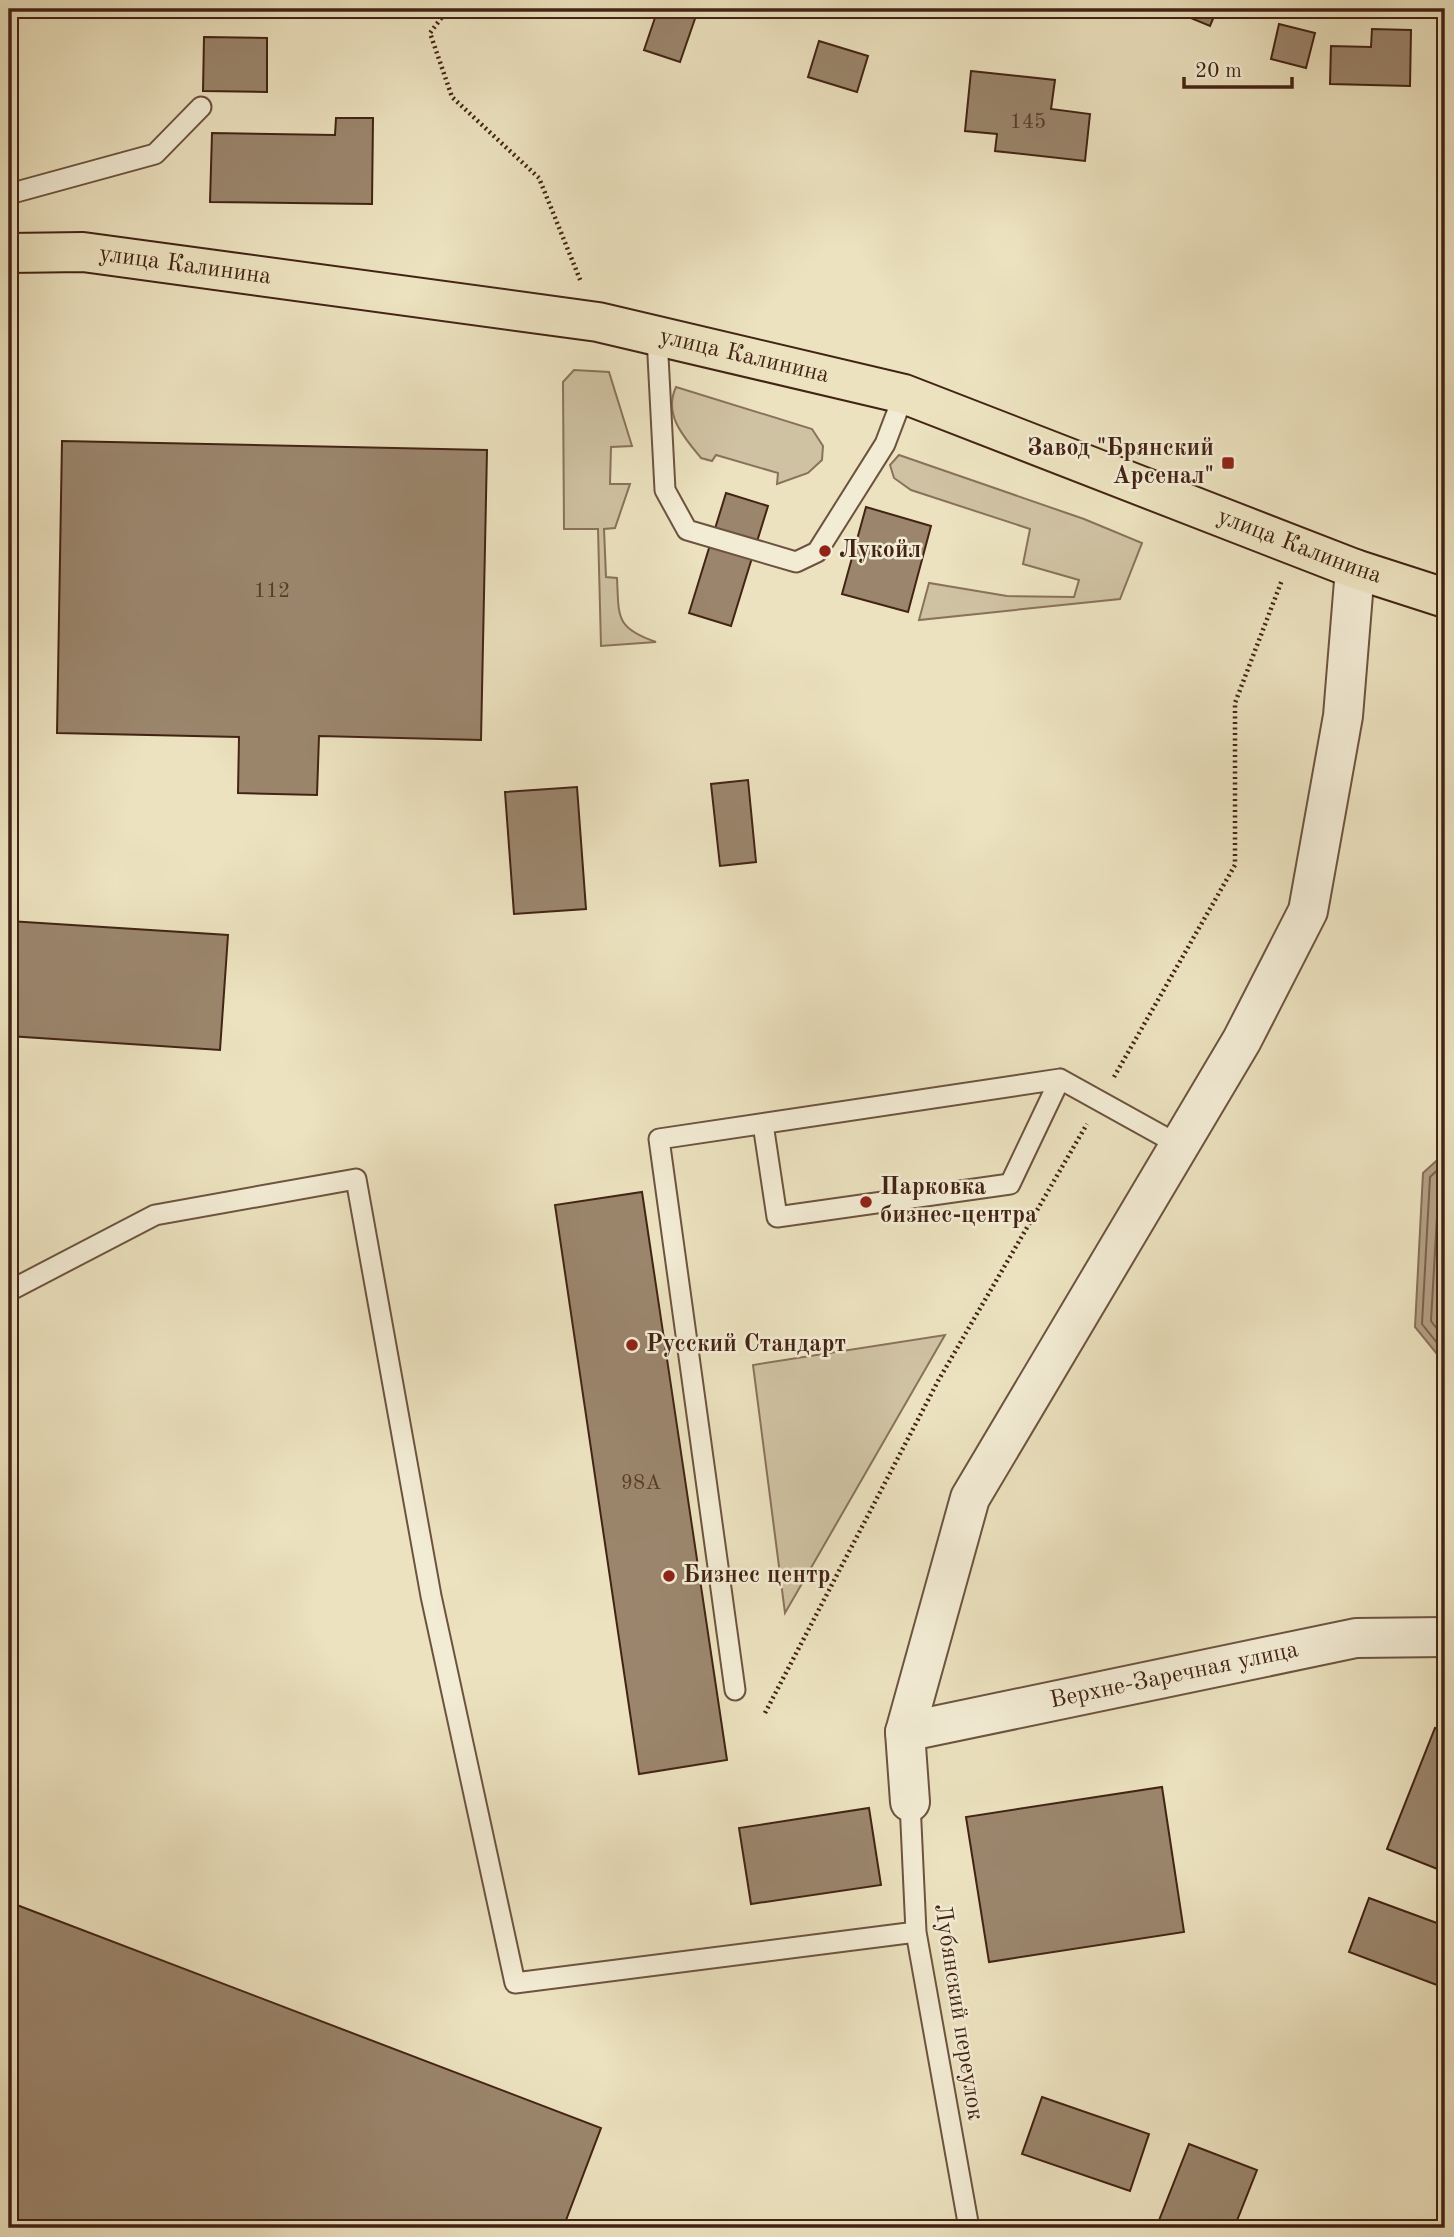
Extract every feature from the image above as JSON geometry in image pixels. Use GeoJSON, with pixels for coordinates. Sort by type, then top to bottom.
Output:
{"type":"FeatureCollection","features":[{"type":"Feature","properties":{"kind":"main road","name":"улица Калинина"},"geometry":{"type":"LineString","coordinates":[[9,253],[83,252],[598,322],[904,394],[1355,569],[1445,598]]}},
{"type":"Feature","properties":{"kind":"street"},"geometry":{"type":"LineString","coordinates":[[910,1802],[905,1732],[970,1498],[1242,1040],[1308,911],[1343,716],[1355,569]]}},
{"type":"Feature","properties":{"kind":"street","name":"Верхне-Заречная улица"},"geometry":{"type":"LineString","coordinates":[[905,1732],[1356,1638],[1445,1637]]}},
{"type":"Feature","properties":{"kind":"lane"},"geometry":{"type":"LineString","coordinates":[[9,194],[155,154],[201,107]]}},
{"type":"Feature","properties":{"kind":"lane"},"geometry":{"type":"LineString","coordinates":[[657,337],[664,490],[687,530],[796,562],[817,552],[885,444],[904,394]]}},
{"type":"Feature","properties":{"kind":"lane"},"geometry":{"type":"LineString","coordinates":[[735,1690],[659,1139],[1060,1079],[1179,1145]]}},
{"type":"Feature","properties":{"kind":"lane"},"geometry":{"type":"LineString","coordinates":[[763,1124],[777,1217],[997,1186],[1010,1184],[1060,1079]]}},
{"type":"Feature","properties":{"kind":"lane"},"geometry":{"type":"LineString","coordinates":[[9,1291],[155,1215],[356,1179],[431,1595],[515,1983],[916,1932]]}},
{"type":"Feature","properties":{"kind":"lane","name":"Лубянский переулок"},"geometry":{"type":"LineString","coordinates":[[910,1802],[916,1932],[969,2228]]}},
{"type":"Feature","properties":{"kind":"path"},"geometry":{"type":"LineString","coordinates":[[448,9],[430,33],[452,97],[538,178],[598,322]]}},
{"type":"Feature","properties":{"kind":"shaded area"},"geometry":{"type":"Polygon","coordinates":[[[574,370],[609,372],[632,446],[611,447],[610,484],[630,484],[615,528],[604,529],[606,577],[617,578],[619,612],[626,626],[656,642],[601,646],[598,529],[564,529],[563,382],[574,370]]]}},
{"type":"Feature","properties":{"kind":"shaded area"},"geometry":{"type":"Polygon","coordinates":[[[676,387],[812,429],[823,446],[822,460],[808,473],[777,484],[778,473],[716,455],[712,461],[701,458],[677,425],[672,407],[676,387]]]}},
{"type":"Feature","properties":{"kind":"shaded area"},"geometry":{"type":"Polygon","coordinates":[[[899,455],[1084,519],[1142,543],[1120,599],[919,620],[929,583],[1007,596],[1074,597],[1079,580],[1023,564],[1030,529],[911,490],[894,478],[890,465],[899,455]]]}},
{"type":"Feature","properties":{"kind":"shaded area"},"geometry":{"type":"Polygon","coordinates":[[[945,1335],[785,1613],[753,1365],[945,1335]]]}},
{"type":"Feature","properties":{"kind":"water"},"geometry":{"type":"Polygon","coordinates":[[[1445,1153],[1445,1364],[1415,1327],[1423,1173],[1445,1153]]]}},
{"type":"Feature","properties":{"kind":"building"},"geometry":{"type":"Polygon","coordinates":[[[658,9],[698,10],[680,62],[644,50],[658,9]]]}},
{"type":"Feature","properties":{"kind":"building"},"geometry":{"type":"Polygon","coordinates":[[[1183,9],[1217,9],[1210,26],[1181,14],[1183,9]]]}},
{"type":"Feature","properties":{"kind":"building"},"geometry":{"type":"Polygon","coordinates":[[[1279,24],[1315,33],[1306,68],[1271,59],[1279,24]]]}},
{"type":"Feature","properties":{"kind":"building"},"geometry":{"type":"Polygon","coordinates":[[[1372,29],[1411,30],[1410,86],[1330,84],[1331,46],[1371,47],[1372,29]]]}},
{"type":"Feature","properties":{"kind":"building"},"geometry":{"type":"Polygon","coordinates":[[[204,37],[267,38],[267,92],[203,91],[204,37]]]}},
{"type":"Feature","properties":{"kind":"building"},"geometry":{"type":"Polygon","coordinates":[[[819,41],[868,56],[857,92],[808,77],[819,41]]]}},
{"type":"Feature","properties":{"kind":"building"},"geometry":{"type":"Polygon","coordinates":[[[971,71],[1055,80],[1051,109],[1090,114],[1085,161],[995,151],[997,134],[965,131],[971,71]]]}},
{"type":"Feature","properties":{"kind":"building"},"geometry":{"type":"Polygon","coordinates":[[[336,118],[373,118],[372,204],[210,202],[212,133],[335,135],[336,118]]]}},
{"type":"Feature","properties":{"kind":"building"},"geometry":{"type":"Polygon","coordinates":[[[62,441],[487,450],[481,740],[319,736],[317,795],[238,793],[239,737],[57,733],[62,441]]]}},
{"type":"Feature","properties":{"kind":"building"},"geometry":{"type":"Polygon","coordinates":[[[726,493],[768,506],[731,626],[689,613],[726,493]]]}},
{"type":"Feature","properties":{"kind":"building"},"geometry":{"type":"Polygon","coordinates":[[[866,507],[931,526],[908,612],[842,594],[866,507]]]}},
{"type":"Feature","properties":{"kind":"building"},"geometry":{"type":"Polygon","coordinates":[[[748,780],[756,862],[720,866],[711,784],[748,780]]]}},
{"type":"Feature","properties":{"kind":"building"},"geometry":{"type":"Polygon","coordinates":[[[577,787],[586,909],[514,914],[505,792],[577,787]]]}},
{"type":"Feature","properties":{"kind":"building"},"geometry":{"type":"Polygon","coordinates":[[[9,921],[228,935],[220,1050],[9,1036],[9,921]]]}},
{"type":"Feature","properties":{"kind":"building"},"geometry":{"type":"Polygon","coordinates":[[[642,1192],[727,1760],[639,1774],[555,1205],[642,1192]]]}},
{"type":"Feature","properties":{"kind":"building"},"geometry":{"type":"Polygon","coordinates":[[[1435,1728],[1445,1733],[1445,1872],[1387,1849],[1435,1728]]]}},
{"type":"Feature","properties":{"kind":"building"},"geometry":{"type":"Polygon","coordinates":[[[1162,1787],[1184,1932],[989,1962],[966,1817],[1162,1787]]]}},
{"type":"Feature","properties":{"kind":"building"},"geometry":{"type":"Polygon","coordinates":[[[869,1808],[881,1885],[751,1904],[739,1828],[869,1808]]]}},
{"type":"Feature","properties":{"kind":"building"},"geometry":{"type":"Polygon","coordinates":[[[1369,1898],[1445,1926],[1445,1988],[1349,1952],[1369,1898]]]}},
{"type":"Feature","properties":{"kind":"building"},"geometry":{"type":"Polygon","coordinates":[[[9,1902],[601,2128],[563,2228],[9,2228],[9,1902]]]}},
{"type":"Feature","properties":{"kind":"building"},"geometry":{"type":"Polygon","coordinates":[[[1042,2097],[1149,2134],[1130,2191],[1022,2154],[1042,2097]]]}},
{"type":"Feature","properties":{"kind":"building"},"geometry":{"type":"Polygon","coordinates":[[[1189,2144],[1257,2170],[1234,2228],[1156,2228],[1189,2144]]]}},
{"type":"Feature","properties":{"kind":"place","name":"Завод \"Брянский Арсенал\""},"geometry":{"type":"Point","coordinates":[1228,463]}},
{"type":"Feature","properties":{"kind":"place","name":"Лукойл"},"geometry":{"type":"Point","coordinates":[825,551]}},
{"type":"Feature","properties":{"kind":"place","name":"Парковка бизнес-центра"},"geometry":{"type":"Point","coordinates":[866,1202]}},
{"type":"Feature","properties":{"kind":"place","name":"Русский Стандарт"},"geometry":{"type":"Point","coordinates":[632,1345]}},
{"type":"Feature","properties":{"kind":"place","name":"Бизнес центр"},"geometry":{"type":"Point","coordinates":[669,1576]}}]}
